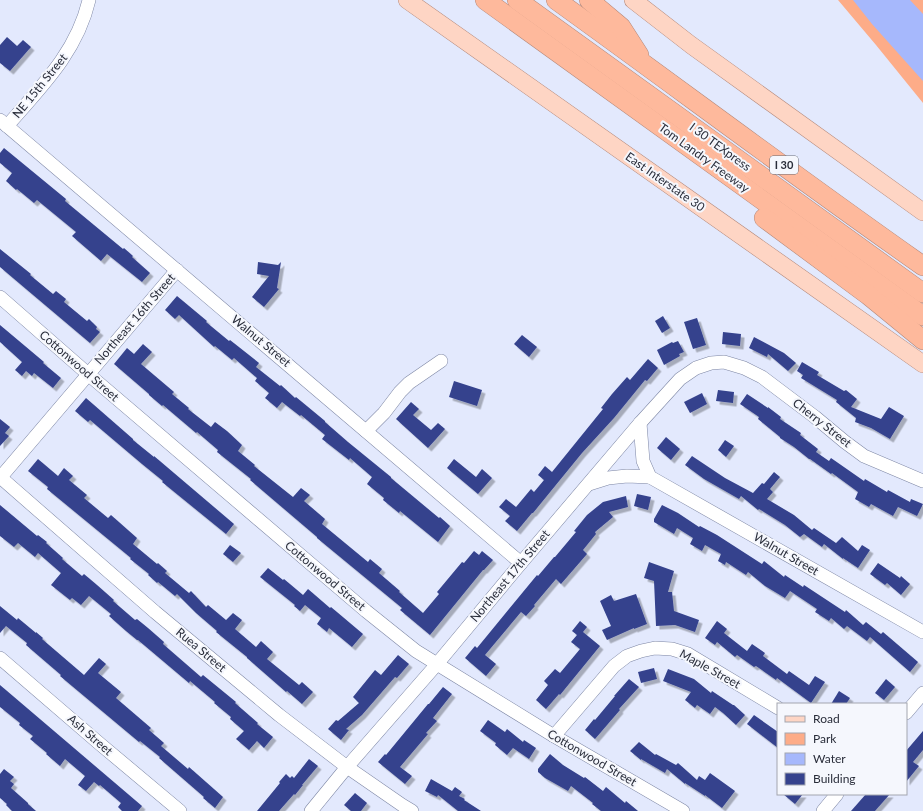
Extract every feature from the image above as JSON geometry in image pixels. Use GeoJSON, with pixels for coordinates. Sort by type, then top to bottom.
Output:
{"type":"FeatureCollection","features":[{"type":"Feature","properties":{"kind":"highway","name":"Tom Landry Freeway"},"geometry":{"type":"LineString","coordinates":[[485,0],[923,316]]}},
{"type":"Feature","properties":{"kind":"highway","name":"I 30 TEXpress"},"geometry":{"type":"LineString","coordinates":[[517,0],[923,293]]}},
{"type":"Feature","properties":{"kind":"highway","name":"I 30"},"geometry":{"type":"LineString","coordinates":[[556,0],[923,266]]}},
{"type":"Feature","properties":{"kind":"highway"},"geometry":{"type":"LineString","coordinates":[[589,0],[621,27],[646,64]]}},
{"type":"Feature","properties":{"kind":"highway"},"geometry":{"type":"LineString","coordinates":[[705,159],[738,198],[820,258],[923,340]]}},
{"type":"Feature","properties":{"kind":"main road","name":"East Interstate 30"},"geometry":{"type":"LineString","coordinates":[[407,0],[923,364]]}},
{"type":"Feature","properties":{"kind":"main road"},"geometry":{"type":"LineString","coordinates":[[633,0],[691,45],[923,212]]}},
{"type":"Feature","properties":{"kind":"street","name":"NE 15th Street"},"geometry":{"type":"LineString","coordinates":[[4,123],[51,76],[67,53],[79,31],[89,0]]}},
{"type":"Feature","properties":{"kind":"street","name":"Walnut Street"},"geometry":{"type":"LineString","coordinates":[[4,123],[521,563]]}},
{"type":"Feature","properties":{"kind":"street","name":"Northeast 16th Street"},"geometry":{"type":"LineString","coordinates":[[0,478],[178,270]]}},
{"type":"Feature","properties":{"kind":"street","name":"Cottonwood Street"},"geometry":{"type":"LineString","coordinates":[[0,297],[366,611],[416,651],[554,736],[683,811]]}},
{"type":"Feature","properties":{"kind":"street"},"geometry":{"type":"LineString","coordinates":[[366,431],[384,413],[409,383],[441,361]]}},
{"type":"Feature","properties":{"kind":"street","name":"Northeast 17th Street"},"geometry":{"type":"LineString","coordinates":[[311,811],[640,423],[680,379],[696,368],[711,363],[724,362]]}},
{"type":"Feature","properties":{"kind":"street","name":"Cherry Street"},"geometry":{"type":"LineString","coordinates":[[724,362],[744,368],[762,377],[864,456],[923,481]]}},
{"type":"Feature","properties":{"kind":"street"},"geometry":{"type":"LineString","coordinates":[[640,423],[643,461],[650,477]]}},
{"type":"Feature","properties":{"kind":"street","name":"Walnut Street"},"geometry":{"type":"LineString","coordinates":[[589,484],[608,478],[627,476],[650,477],[923,632]]}},
{"type":"Feature","properties":{"kind":"street","name":"Ruea Street"},"geometry":{"type":"LineString","coordinates":[[0,478],[160,616],[279,715],[347,767],[412,811]]}},
{"type":"Feature","properties":{"kind":"street","name":"Maple Street"},"geometry":{"type":"LineString","coordinates":[[554,736],[614,666],[627,656],[656,648],[672,649],[688,654],[777,707]]}},
{"type":"Feature","properties":{"kind":"street","name":"Ash Street"},"geometry":{"type":"LineString","coordinates":[[0,658],[180,811]]}},
{"type":"Feature","properties":{"kind":"street"},"geometry":{"type":"LineString","coordinates":[[907,712],[923,693]]}},
{"type":"Feature","properties":{"kind":"street"},"geometry":{"type":"LineString","coordinates":[[823,811],[836,795]]}},
{"type":"Feature","properties":{"kind":"green space"},"geometry":{"type":"Polygon","coordinates":[[[838,0],[923,0],[923,103],[876,45],[838,0]]]}},
{"type":"Feature","properties":{"kind":"water"},"geometry":{"type":"Polygon","coordinates":[[[853,0],[910,0],[923,14],[923,81],[872,24],[853,0]]]}},
{"type":"Feature","properties":{"kind":"building"},"geometry":{"type":"Polygon","coordinates":[[[7,37],[17,46],[23,40],[31,47],[10,71],[0,63],[0,45],[7,37]]]}},
{"type":"Feature","properties":{"kind":"building"},"geometry":{"type":"Polygon","coordinates":[[[4,148],[66,199],[65,201],[133,256],[132,257],[150,273],[142,282],[107,254],[101,261],[72,236],[76,232],[37,200],[34,203],[6,181],[12,173],[0,163],[0,153],[4,148]]]}},
{"type":"Feature","properties":{"kind":"building"},"geometry":{"type":"Polygon","coordinates":[[[0,249],[53,294],[56,291],[66,299],[64,302],[87,321],[89,319],[97,327],[96,329],[100,332],[90,343],[0,267],[0,249]]]}},
{"type":"Feature","properties":{"kind":"building"},"geometry":{"type":"Polygon","coordinates":[[[258,262],[278,265],[281,262],[277,288],[279,289],[264,307],[252,297],[269,276],[257,274],[258,262]]]}},
{"type":"Feature","properties":{"kind":"building"},"geometry":{"type":"Polygon","coordinates":[[[177,296],[229,341],[230,340],[259,363],[256,367],[280,386],[281,385],[295,398],[296,397],[450,526],[438,542],[400,511],[399,513],[383,500],[384,498],[367,484],[372,477],[350,458],[349,460],[322,439],[325,435],[301,415],[300,416],[282,402],[277,408],[265,398],[269,393],[255,381],[257,378],[234,358],[232,360],[215,346],[214,347],[179,315],[175,319],[165,310],[177,296]]]}},
{"type":"Feature","properties":{"kind":"building"},"geometry":{"type":"Polygon","coordinates":[[[663,316],[670,328],[662,333],[655,321],[663,316]]]}},
{"type":"Feature","properties":{"kind":"building"},"geometry":{"type":"Polygon","coordinates":[[[697,318],[706,345],[693,349],[684,322],[697,318]]]}},
{"type":"Feature","properties":{"kind":"building"},"geometry":{"type":"Polygon","coordinates":[[[0,325],[61,378],[53,388],[34,373],[32,376],[26,371],[22,376],[15,370],[22,362],[0,342],[0,325]]]}},
{"type":"Feature","properties":{"kind":"building"},"geometry":{"type":"Polygon","coordinates":[[[723,332],[741,334],[740,346],[722,344],[723,332]]]}},
{"type":"Feature","properties":{"kind":"building"},"geometry":{"type":"Polygon","coordinates":[[[522,335],[537,347],[529,357],[514,344],[522,335]]]}},
{"type":"Feature","properties":{"kind":"building"},"geometry":{"type":"Polygon","coordinates":[[[754,337],[784,353],[796,363],[788,371],[768,354],[767,357],[749,348],[754,337]]]}},
{"type":"Feature","properties":{"kind":"building"},"geometry":{"type":"Polygon","coordinates":[[[678,341],[684,352],[664,365],[657,350],[672,342],[678,341]]]}},
{"type":"Feature","properties":{"kind":"building"},"geometry":{"type":"Polygon","coordinates":[[[143,344],[152,352],[141,364],[174,392],[172,394],[211,427],[215,422],[227,431],[242,445],[238,451],[255,465],[254,466],[293,497],[301,488],[310,495],[304,501],[325,519],[322,524],[368,562],[370,559],[382,569],[379,573],[423,613],[439,594],[437,592],[462,562],[464,563],[474,551],[479,555],[482,551],[493,560],[483,570],[430,635],[400,610],[402,608],[317,538],[250,480],[251,479],[217,452],[218,450],[163,405],[162,406],[114,364],[127,348],[134,354],[143,344]]]}},
{"type":"Feature","properties":{"kind":"building"},"geometry":{"type":"Polygon","coordinates":[[[648,359],[658,368],[647,381],[645,380],[517,531],[505,521],[510,516],[499,507],[506,499],[516,507],[531,489],[534,492],[544,480],[538,475],[545,466],[552,472],[603,409],[601,408],[612,394],[627,377],[630,380],[648,359]]]}},
{"type":"Feature","properties":{"kind":"building"},"geometry":{"type":"Polygon","coordinates":[[[802,362],[819,372],[817,375],[844,391],[846,390],[857,399],[851,407],[881,419],[889,407],[904,416],[890,439],[871,428],[855,422],[856,418],[836,402],[837,400],[801,378],[803,375],[797,371],[802,362]]]}},
{"type":"Feature","properties":{"kind":"building"},"geometry":{"type":"Polygon","coordinates":[[[454,381],[482,390],[477,406],[449,397],[454,381]]]}},
{"type":"Feature","properties":{"kind":"building"},"geometry":{"type":"Polygon","coordinates":[[[718,390],[734,392],[733,403],[716,401],[718,390]]]}},
{"type":"Feature","properties":{"kind":"building"},"geometry":{"type":"Polygon","coordinates":[[[702,393],[707,404],[690,413],[684,402],[702,393]]]}},
{"type":"Feature","properties":{"kind":"building"},"geometry":{"type":"Polygon","coordinates":[[[747,394],[768,407],[781,417],[780,419],[801,433],[800,435],[818,449],[816,452],[829,461],[831,458],[864,481],[865,479],[887,492],[888,490],[910,502],[911,499],[923,504],[917,516],[898,507],[893,516],[871,504],[869,507],[855,499],[858,492],[780,438],[758,419],[759,417],[740,404],[747,394]]]}},
{"type":"Feature","properties":{"kind":"building"},"geometry":{"type":"Polygon","coordinates":[[[86,398],[133,440],[234,524],[226,534],[162,482],[163,481],[90,420],[88,422],[75,411],[86,398]]]}},
{"type":"Feature","properties":{"kind":"building"},"geometry":{"type":"Polygon","coordinates":[[[411,402],[419,409],[413,415],[431,430],[438,423],[445,429],[428,448],[396,419],[411,402]]]}},
{"type":"Feature","properties":{"kind":"building"},"geometry":{"type":"Polygon","coordinates":[[[0,419],[10,427],[5,433],[9,436],[0,446],[0,419]]]}},
{"type":"Feature","properties":{"kind":"building"},"geometry":{"type":"Polygon","coordinates":[[[666,437],[680,449],[671,460],[657,448],[666,437]]]}},
{"type":"Feature","properties":{"kind":"building"},"geometry":{"type":"Polygon","coordinates":[[[725,440],[734,446],[726,457],[718,450],[725,440]]]}},
{"type":"Feature","properties":{"kind":"building"},"geometry":{"type":"Polygon","coordinates":[[[692,456],[725,478],[753,493],[762,483],[764,484],[774,472],[780,477],[770,489],[773,492],[767,499],[794,515],[812,530],[814,528],[836,543],[842,537],[858,551],[862,545],[870,550],[858,568],[843,559],[824,544],[822,547],[804,534],[800,537],[785,525],[759,509],[758,510],[741,496],[739,499],[704,479],[685,465],[692,456]]]}},
{"type":"Feature","properties":{"kind":"building"},"geometry":{"type":"Polygon","coordinates":[[[38,459],[58,476],[64,468],[73,476],[69,480],[87,495],[84,498],[108,518],[111,515],[137,538],[133,544],[167,571],[165,573],[189,593],[191,591],[206,607],[208,605],[226,620],[233,613],[242,620],[235,629],[256,647],[261,641],[273,652],[267,659],[299,685],[302,682],[313,692],[302,704],[216,632],[217,631],[177,594],[175,596],[158,582],[157,583],[148,575],[149,574],[130,559],[131,558],[47,489],[48,487],[28,471],[38,459]]]}},
{"type":"Feature","properties":{"kind":"building"},"geometry":{"type":"Polygon","coordinates":[[[454,459],[476,477],[482,469],[492,478],[478,494],[447,468],[454,459]]]}},
{"type":"Feature","properties":{"kind":"building"},"geometry":{"type":"Polygon","coordinates":[[[637,494],[651,497],[648,510],[634,506],[637,494]]]}},
{"type":"Feature","properties":{"kind":"building"},"geometry":{"type":"Polygon","coordinates":[[[626,496],[628,507],[609,512],[613,517],[595,532],[596,534],[583,550],[587,554],[561,584],[556,579],[526,616],[521,612],[485,655],[496,664],[486,676],[465,658],[475,646],[477,648],[537,575],[538,576],[555,557],[576,532],[574,531],[587,515],[603,502],[626,496]]]}},
{"type":"Feature","properties":{"kind":"building"},"geometry":{"type":"Polygon","coordinates":[[[0,505],[37,536],[38,535],[47,542],[46,543],[63,558],[62,559],[82,576],[84,574],[135,620],[137,619],[148,628],[164,642],[163,644],[201,677],[203,675],[236,702],[235,703],[258,723],[257,724],[273,737],[264,748],[257,741],[249,750],[236,739],[244,731],[230,719],[231,717],[190,681],[189,683],[126,631],[109,616],[111,614],[89,596],[81,605],[72,598],[70,600],[51,585],[61,573],[38,553],[35,557],[18,543],[14,547],[0,536],[0,505]]]}},
{"type":"Feature","properties":{"kind":"building"},"geometry":{"type":"Polygon","coordinates":[[[662,505],[678,513],[699,527],[700,526],[717,535],[762,564],[764,561],[784,577],[785,575],[803,587],[804,585],[845,612],[846,610],[863,625],[866,622],[881,634],[883,632],[918,662],[910,672],[870,637],[867,641],[847,626],[844,629],[831,618],[829,621],[815,612],[817,609],[790,591],[785,598],[765,586],[748,572],[746,575],[726,562],[725,565],[718,561],[721,554],[705,545],[702,551],[690,544],[693,538],[677,528],[674,534],[654,522],[654,519],[662,505]]]}},
{"type":"Feature","properties":{"kind":"building"},"geometry":{"type":"Polygon","coordinates":[[[230,545],[241,553],[233,562],[223,554],[230,545]]]}},
{"type":"Feature","properties":{"kind":"building"},"geometry":{"type":"Polygon","coordinates":[[[649,562],[674,571],[668,592],[672,592],[674,611],[699,620],[695,632],[675,625],[656,626],[654,581],[644,578],[649,562]]]}},
{"type":"Feature","properties":{"kind":"building"},"geometry":{"type":"Polygon","coordinates":[[[878,563],[900,578],[901,576],[910,584],[901,595],[887,583],[885,585],[870,574],[878,563]]]}},
{"type":"Feature","properties":{"kind":"building"},"geometry":{"type":"Polygon","coordinates":[[[268,568],[303,595],[308,589],[363,634],[352,647],[329,628],[327,632],[317,624],[321,618],[305,605],[300,611],[294,606],[295,605],[260,577],[268,568]]]}},
{"type":"Feature","properties":{"kind":"building"},"geometry":{"type":"Polygon","coordinates":[[[636,594],[647,624],[607,640],[602,630],[611,626],[600,601],[611,595],[614,601],[636,594]]]}},
{"type":"Feature","properties":{"kind":"building"},"geometry":{"type":"Polygon","coordinates":[[[0,606],[17,620],[18,618],[36,632],[43,638],[42,639],[84,675],[99,658],[106,664],[98,673],[121,692],[116,698],[151,728],[149,730],[164,743],[161,746],[188,769],[189,767],[223,797],[215,808],[159,758],[160,757],[140,741],[139,742],[60,676],[61,675],[26,645],[27,643],[6,626],[0,633],[0,606]]]}},
{"type":"Feature","properties":{"kind":"building"},"geometry":{"type":"Polygon","coordinates":[[[580,621],[587,627],[583,632],[600,646],[560,695],[559,694],[546,709],[536,700],[548,685],[544,681],[555,669],[560,673],[580,649],[571,642],[577,635],[572,631],[580,621]]]}},
{"type":"Feature","properties":{"kind":"building"},"geometry":{"type":"Polygon","coordinates":[[[717,621],[727,629],[724,633],[747,651],[752,644],[765,653],[763,656],[787,674],[789,671],[809,685],[815,676],[825,682],[811,703],[777,678],[776,680],[737,655],[735,657],[717,642],[715,645],[705,638],[717,621]]]}},
{"type":"Feature","properties":{"kind":"building"},"geometry":{"type":"Polygon","coordinates":[[[398,655],[409,664],[397,678],[395,677],[362,715],[346,729],[349,730],[341,740],[328,729],[336,720],[338,721],[359,703],[353,697],[375,670],[381,675],[398,655]]]}},
{"type":"Feature","properties":{"kind":"building"},"geometry":{"type":"Polygon","coordinates":[[[654,668],[657,679],[641,683],[638,672],[654,668]]]}},
{"type":"Feature","properties":{"kind":"building"},"geometry":{"type":"Polygon","coordinates":[[[668,669],[694,679],[711,693],[712,691],[734,705],[745,715],[736,725],[715,707],[710,714],[697,705],[695,708],[685,700],[691,692],[663,681],[668,669]]]}},
{"type":"Feature","properties":{"kind":"building"},"geometry":{"type":"Polygon","coordinates":[[[629,679],[639,687],[595,739],[585,730],[629,679]]]}},
{"type":"Feature","properties":{"kind":"building"},"geometry":{"type":"Polygon","coordinates":[[[886,679],[895,687],[884,700],[875,693],[886,679]]]}},
{"type":"Feature","properties":{"kind":"building"},"geometry":{"type":"Polygon","coordinates":[[[0,685],[142,806],[138,811],[122,811],[118,807],[121,803],[100,785],[99,786],[94,782],[86,791],[78,785],[85,776],[65,759],[60,766],[30,739],[33,736],[19,725],[20,723],[0,707],[0,685]]]}},
{"type":"Feature","properties":{"kind":"building"},"geometry":{"type":"Polygon","coordinates":[[[443,687],[452,694],[433,718],[437,721],[426,733],[428,734],[400,767],[412,776],[405,784],[378,762],[385,754],[386,755],[443,687]]]}},
{"type":"Feature","properties":{"kind":"building"},"geometry":{"type":"Polygon","coordinates":[[[839,691],[850,698],[847,703],[832,703],[839,691]]]}},
{"type":"Feature","properties":{"kind":"building"},"geometry":{"type":"Polygon","coordinates":[[[754,715],[777,731],[777,747],[747,724],[754,715]]]}},
{"type":"Feature","properties":{"kind":"building"},"geometry":{"type":"Polygon","coordinates":[[[488,720],[505,732],[507,729],[523,742],[524,740],[536,748],[529,759],[513,748],[507,755],[495,745],[496,743],[480,731],[488,720]]]}},
{"type":"Feature","properties":{"kind":"building"},"geometry":{"type":"Polygon","coordinates":[[[923,731],[923,750],[913,762],[919,766],[907,781],[907,750],[923,731]]]}},
{"type":"Feature","properties":{"kind":"building"},"geometry":{"type":"Polygon","coordinates":[[[639,742],[655,755],[656,754],[676,765],[678,763],[697,780],[699,776],[705,780],[710,773],[735,791],[722,808],[705,795],[685,784],[667,769],[665,773],[641,760],[630,751],[639,742]]]}},
{"type":"Feature","properties":{"kind":"building"},"geometry":{"type":"Polygon","coordinates":[[[550,754],[563,765],[584,778],[585,777],[603,791],[606,787],[625,803],[626,801],[638,811],[601,811],[571,786],[568,791],[545,778],[538,772],[538,769],[550,754]]]}},
{"type":"Feature","properties":{"kind":"building"},"geometry":{"type":"Polygon","coordinates":[[[309,759],[318,766],[295,795],[294,794],[279,811],[257,811],[286,774],[290,778],[292,776],[294,778],[309,759]]]}},
{"type":"Feature","properties":{"kind":"building"},"geometry":{"type":"Polygon","coordinates":[[[4,769],[14,777],[10,781],[14,784],[11,788],[36,811],[12,811],[0,798],[0,774],[4,769]]]}},
{"type":"Feature","properties":{"kind":"building"},"geometry":{"type":"Polygon","coordinates":[[[431,779],[452,791],[455,787],[462,792],[459,796],[481,811],[458,811],[438,795],[437,797],[425,791],[431,779]]]}},
{"type":"Feature","properties":{"kind":"building"},"geometry":{"type":"Polygon","coordinates":[[[355,793],[367,803],[361,811],[351,811],[344,805],[355,793]]]}},
{"type":"Feature","properties":{"kind":"building"},"geometry":{"type":"Polygon","coordinates":[[[784,795],[802,795],[795,804],[784,795]]]}},
{"type":"Feature","properties":{"kind":"building"},"geometry":{"type":"Polygon","coordinates":[[[865,795],[889,795],[875,811],[851,811],[865,795]]]}}]}
